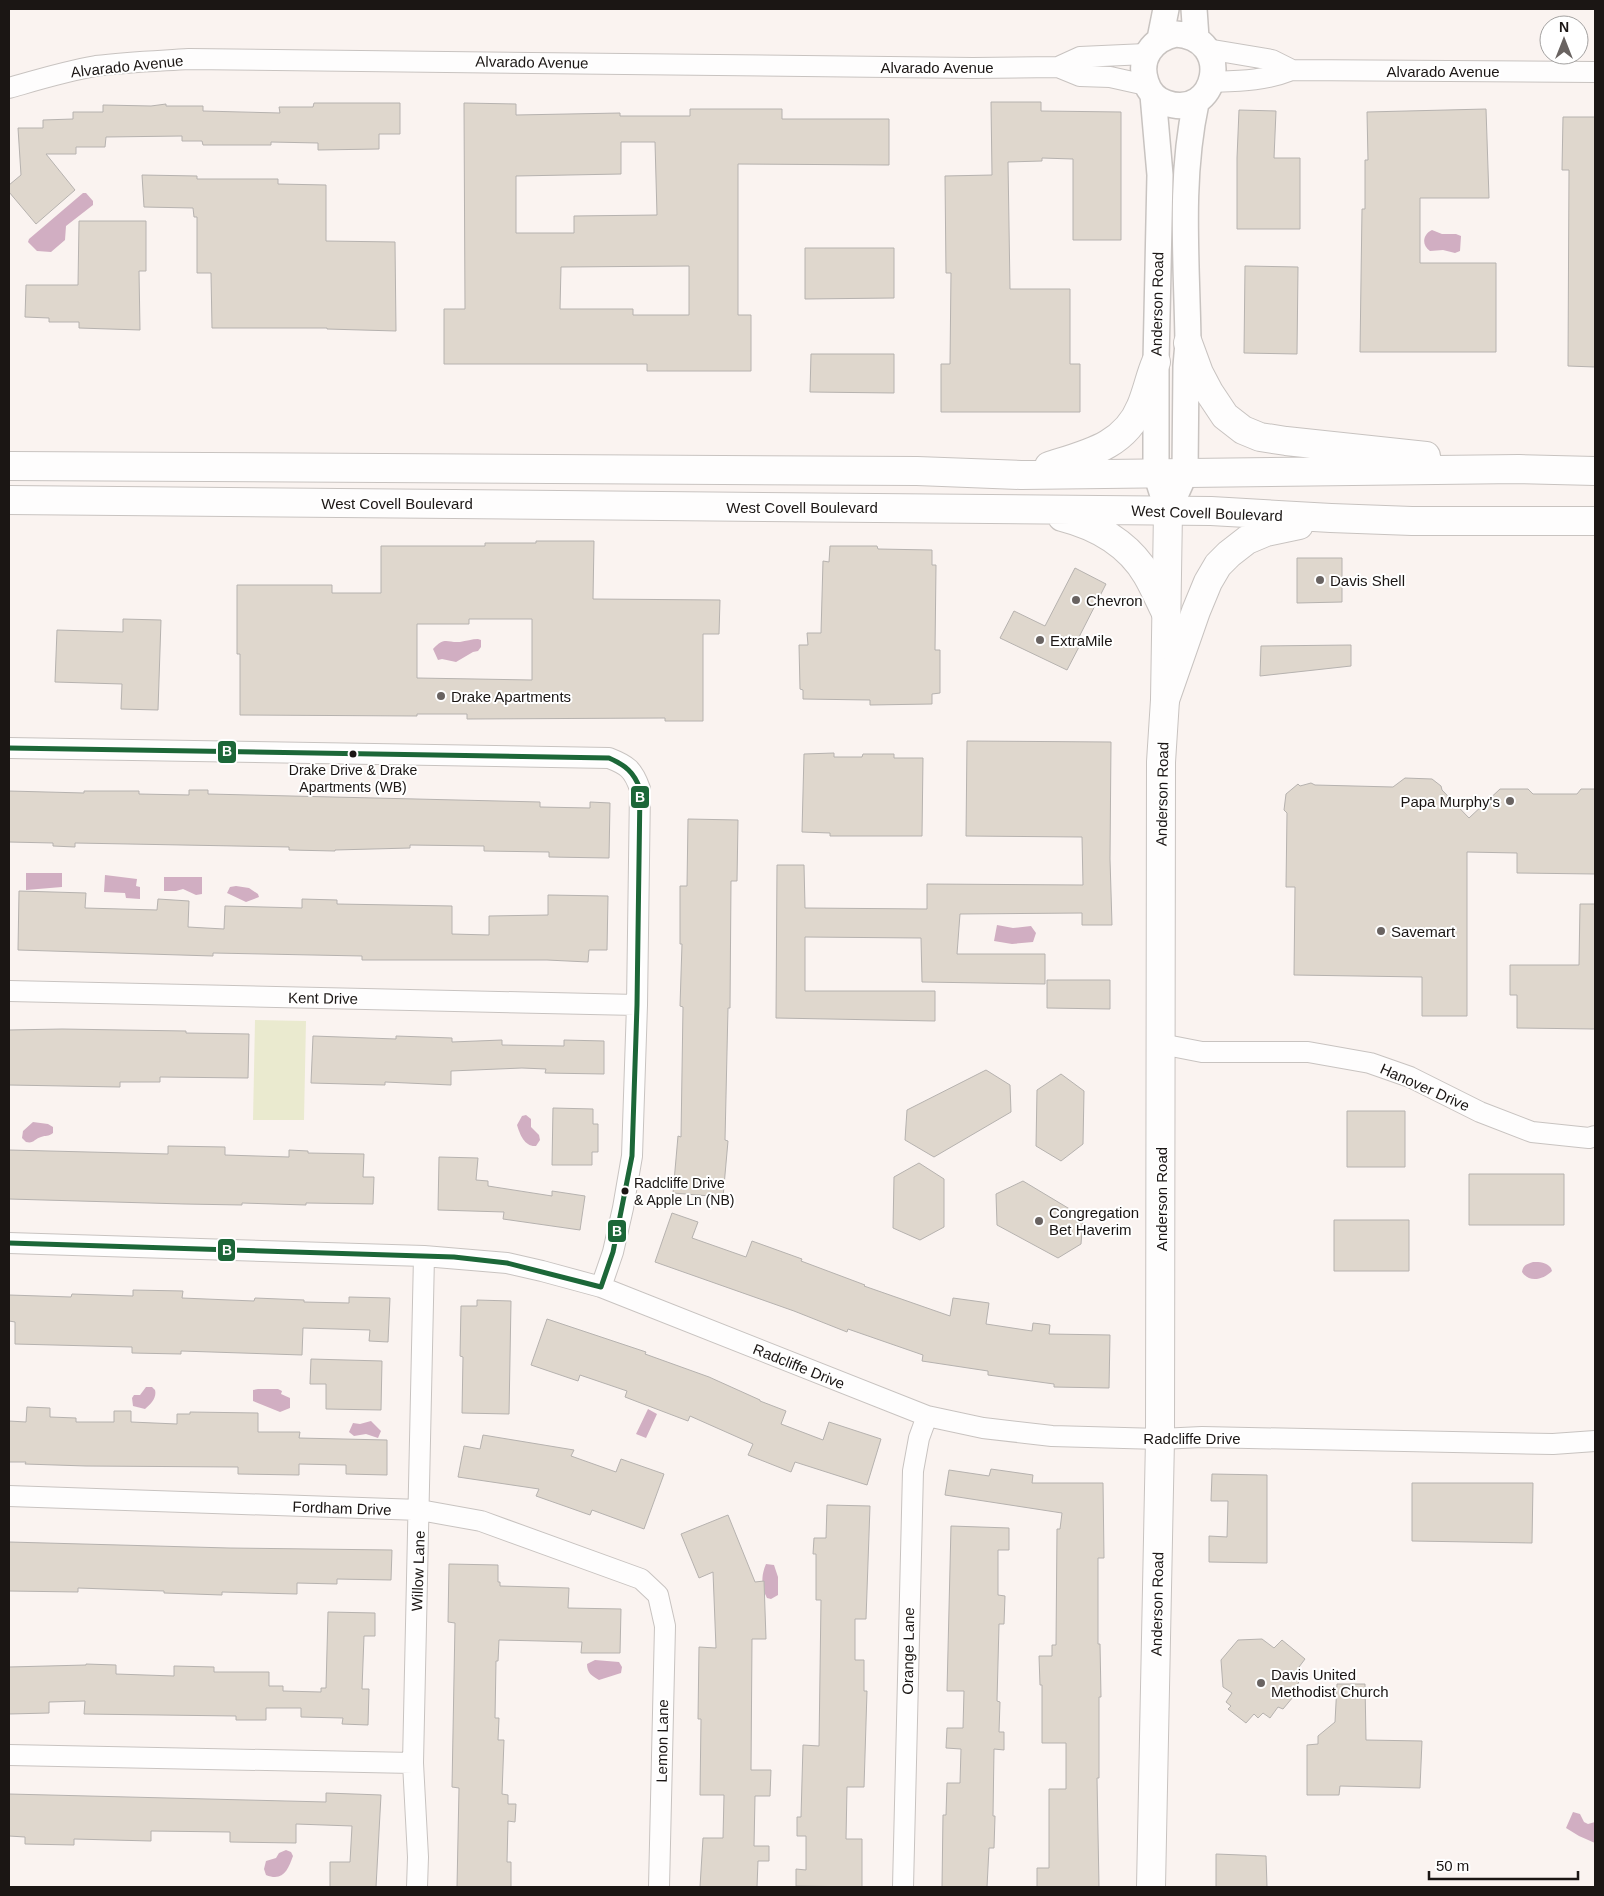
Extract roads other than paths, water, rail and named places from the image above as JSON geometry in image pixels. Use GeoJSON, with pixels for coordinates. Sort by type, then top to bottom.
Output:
{"type":"FeatureCollection","features":[{"type":"Feature","properties":{"kind":"main road"},"geometry":{"type":"LineString","coordinates":[[1188,343],[1199,373],[1225,416],[1242,430],[1260,437],[1414,454],[1519,469]]}},
{"type":"Feature","properties":{"kind":"main road"},"geometry":{"type":"LineString","coordinates":[[1021,475],[1103,447],[1122,435],[1135,419],[1142,404],[1156,362]]}},
{"type":"Feature","properties":{"kind":"main road"},"geometry":{"type":"LineString","coordinates":[[9,466],[917,471],[1021,475],[1519,469],[1595,470]]}},
{"type":"Feature","properties":{"kind":"main road","name":"West Covell Boulevard"},"geometry":{"type":"LineString","coordinates":[[9,500],[1211,511],[1422,521],[1595,521]]}},
{"type":"Feature","properties":{"kind":"main road"},"geometry":{"type":"LineString","coordinates":[[1034,509],[1075,520],[1117,540],[1147,574],[1166,614]]}},
{"type":"Feature","properties":{"kind":"main road","name":"Anderson Road"},"geometry":{"type":"LineString","coordinates":[[1152,1887],[1160,1439],[1161,762],[1168,511]]}},
{"type":"Feature","properties":{"kind":"main road"},"geometry":{"type":"LineString","coordinates":[[1164,700],[1199,604],[1208,582],[1218,565],[1247,540],[1266,532],[1331,518]]}},
{"type":"Feature","properties":{"kind":"street"},"geometry":{"type":"LineString","coordinates":[[1166,9],[1143,74],[1150,90],[1162,102],[1173,106],[1185,106],[1196,103],[1206,93],[1211,82],[1212,60],[1202,44],[1194,9]]}},
{"type":"Feature","properties":{"kind":"street"},"geometry":{"type":"LineString","coordinates":[[1153,47],[1176,34],[1187,35],[1202,44]]}},
{"type":"Feature","properties":{"kind":"street","name":"Alvarado Avenue"},"geometry":{"type":"LineString","coordinates":[[1202,44],[1272,60],[1292,70]]}},
{"type":"Feature","properties":{"kind":"street","name":"Alvarado Avenue"},"geometry":{"type":"LineString","coordinates":[[9,88],[64,72],[95,66],[189,59],[956,68],[1058,67],[1080,58],[1153,47]]}},
{"type":"Feature","properties":{"kind":"street","name":"Alvarado Avenue"},"geometry":{"type":"LineString","coordinates":[[1058,67],[1080,76],[1119,78],[1150,90]]}},
{"type":"Feature","properties":{"kind":"street","name":"Alvarado Avenue"},"geometry":{"type":"LineString","coordinates":[[1211,82],[1244,82],[1273,77],[1292,70],[1595,72]]}},
{"type":"Feature","properties":{"kind":"street","name":"Anderson Road"},"geometry":{"type":"LineString","coordinates":[[1150,90],[1160,175],[1156,473],[1168,511]]}},
{"type":"Feature","properties":{"kind":"street","name":"Anderson Road"},"geometry":{"type":"LineString","coordinates":[[1168,511],[1184,473],[1188,343],[1186,194],[1190,138],[1196,103]]}},
{"type":"Feature","properties":{"kind":"street"},"geometry":{"type":"LineString","coordinates":[[9,748],[585,757],[609,758],[626,765],[636,777],[640,789],[637,1005],[632,1156],[623,1208],[601,1287]]}},
{"type":"Feature","properties":{"kind":"street","name":"Kent Drive"},"geometry":{"type":"LineString","coordinates":[[9,991],[637,1005]]}},
{"type":"Feature","properties":{"kind":"street","name":"Hanover Drive"},"geometry":{"type":"LineString","coordinates":[[1161,1044],[1202,1052],[1308,1052],[1370,1063],[1410,1077],[1480,1112],[1532,1132],[1589,1138],[1595,1136]]}},
{"type":"Feature","properties":{"kind":"street","name":"Radcliffe Drive"},"geometry":{"type":"LineString","coordinates":[[9,1243],[424,1256],[507,1264],[542,1271],[601,1287],[927,1416],[983,1428],[1052,1436],[1160,1439],[1202,1437],[1553,1444],[1595,1441]]}},
{"type":"Feature","properties":{"kind":"street","name":"Willow Lane"},"geometry":{"type":"LineString","coordinates":[[417,1887],[418,1858],[413,1763],[420,1510],[424,1256]]}},
{"type":"Feature","properties":{"kind":"street","name":"Orange Lane"},"geometry":{"type":"LineString","coordinates":[[903,1887],[913,1471],[919,1438],[927,1416]]}},
{"type":"Feature","properties":{"kind":"street","name":"Fordham Drive"},"geometry":{"type":"LineString","coordinates":[[9,1496],[420,1510],[490,1524],[641,1579],[658,1595]]}},
{"type":"Feature","properties":{"kind":"street","name":"Lemon Lane"},"geometry":{"type":"LineString","coordinates":[[658,1595],[664,1626],[659,1887]]}},
{"type":"Feature","properties":{"kind":"street"},"geometry":{"type":"LineString","coordinates":[[9,1755],[413,1763]]}},
{"type":"Feature","properties":{"kind":"place","name":"Davis Shell"},"geometry":{"type":"Point","coordinates":[1320,580]}},
{"type":"Feature","properties":{"kind":"place","name":"Chevron"},"geometry":{"type":"Point","coordinates":[1076,600]}},
{"type":"Feature","properties":{"kind":"place","name":"ExtraMile"},"geometry":{"type":"Point","coordinates":[1040,640]}},
{"type":"Feature","properties":{"kind":"place","name":"Drake Apartments"},"geometry":{"type":"Point","coordinates":[441,696]}},
{"type":"Feature","properties":{"kind":"place","name":"Drake Drive & Drake Apartments (WB)"},"geometry":{"type":"Point","coordinates":[353,754]}},
{"type":"Feature","properties":{"kind":"place","name":"Papa Murphy's"},"geometry":{"type":"Point","coordinates":[1510,801]}},
{"type":"Feature","properties":{"kind":"place","name":"Savemart"},"geometry":{"type":"Point","coordinates":[1381,931]}},
{"type":"Feature","properties":{"kind":"place","name":"Radcliffe Drive & Apple Ln (NB)"},"geometry":{"type":"Point","coordinates":[625,1191]}},
{"type":"Feature","properties":{"kind":"place","name":"Congregation Bet Haverim"},"geometry":{"type":"Point","coordinates":[1039,1221]}},
{"type":"Feature","properties":{"kind":"place","name":"Davis United Methodist Church"},"geometry":{"type":"Point","coordinates":[1261,1683]}}]}
